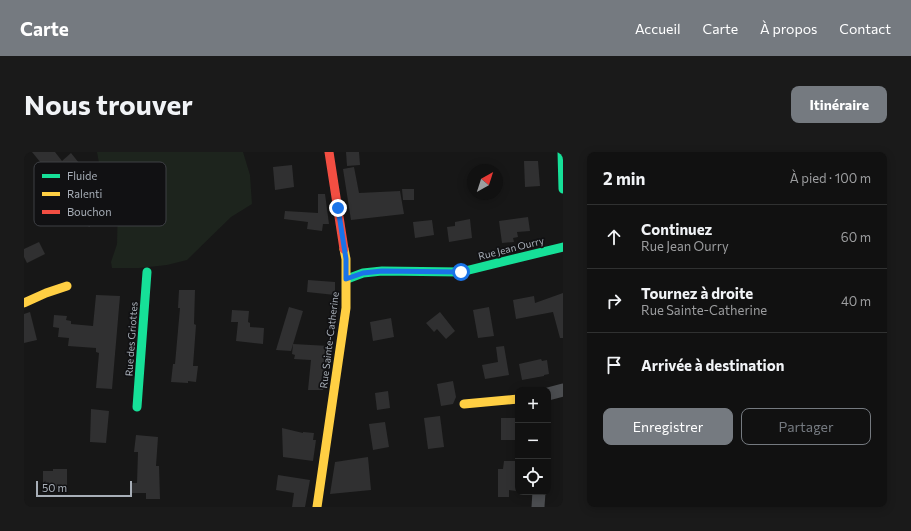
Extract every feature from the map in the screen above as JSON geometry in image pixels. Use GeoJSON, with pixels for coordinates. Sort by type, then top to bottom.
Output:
{"type":"FeatureCollection","features":[{"type":"Feature","properties":{"kind":"street","name":"Rue Sainte-Catherine"},"geometry":{"type":"LineString","coordinates":[[317,507],[346,308],[345,252],[329,152]]}},
{"type":"Feature","properties":{"kind":"street"},"geometry":{"type":"LineString","coordinates":[[562,152],[563,189]]}},
{"type":"Feature","properties":{"kind":"street","name":"Rue Jean Ourry"},"geometry":{"type":"LineString","coordinates":[[346,279],[363,273],[382,271],[461,272],[563,247]]}},
{"type":"Feature","properties":{"kind":"street","name":"Rue des Griottes"},"geometry":{"type":"LineString","coordinates":[[137,407],[147,272]]}},
{"type":"Feature","properties":{"kind":"street"},"geometry":{"type":"LineString","coordinates":[[24,303],[46,293],[67,286]]}},
{"type":"Feature","properties":{"kind":"street"},"geometry":{"type":"LineString","coordinates":[[551,393],[563,390]]}},
{"type":"Feature","properties":{"kind":"street"},"geometry":{"type":"LineString","coordinates":[[464,404],[515,400]]}},
{"type":"Feature","properties":{"kind":"street"},"geometry":{"type":"LineString","coordinates":[[538,507],[539,495]]}},
{"type":"Feature","properties":{"kind":"shaded area"},"geometry":{"type":"Polygon","coordinates":[[[97,152],[243,152],[250,175],[252,204],[231,217],[187,260],[167,265],[139,268],[112,268],[111,262],[117,244],[117,226],[166,226],[166,162],[99,162],[97,152]]]}},
{"type":"Feature","properties":{"kind":"building"},"geometry":{"type":"Polygon","coordinates":[[[32,152],[55,152],[62,161],[71,153],[78,162],[40,162],[32,152]]]}},
{"type":"Feature","properties":{"kind":"building"},"geometry":{"type":"Polygon","coordinates":[[[346,152],[359,152],[360,165],[347,166],[346,152]]]}},
{"type":"Feature","properties":{"kind":"building"},"geometry":{"type":"Polygon","coordinates":[[[524,161],[538,161],[540,186],[525,187],[524,161]]]}},
{"type":"Feature","properties":{"kind":"building"},"geometry":{"type":"Polygon","coordinates":[[[292,165],[294,187],[275,190],[273,167],[292,165]]]}},
{"type":"Feature","properties":{"kind":"building"},"geometry":{"type":"Polygon","coordinates":[[[354,167],[359,193],[400,191],[404,214],[351,220],[343,169],[354,167]]]}},
{"type":"Feature","properties":{"kind":"building"},"geometry":{"type":"Polygon","coordinates":[[[402,189],[414,189],[414,200],[403,200],[402,189]]]}},
{"type":"Feature","properties":{"kind":"building"},"geometry":{"type":"Polygon","coordinates":[[[318,194],[325,194],[329,224],[323,224],[322,231],[307,229],[308,222],[284,219],[285,211],[318,213],[318,194]]]}},
{"type":"Feature","properties":{"kind":"building"},"geometry":{"type":"Polygon","coordinates":[[[528,217],[530,231],[517,232],[518,237],[513,238],[514,242],[502,243],[499,221],[528,217]]]}},
{"type":"Feature","properties":{"kind":"building"},"geometry":{"type":"Polygon","coordinates":[[[470,219],[472,238],[449,242],[447,227],[455,226],[455,222],[470,219]]]}},
{"type":"Feature","properties":{"kind":"building"},"geometry":{"type":"Polygon","coordinates":[[[432,220],[434,235],[415,238],[413,222],[432,220]]]}},
{"type":"Feature","properties":{"kind":"building"},"geometry":{"type":"Polygon","coordinates":[[[39,242],[45,254],[27,263],[24,257],[24,249],[39,242]]]}},
{"type":"Feature","properties":{"kind":"building"},"geometry":{"type":"Polygon","coordinates":[[[308,280],[335,282],[335,295],[307,292],[308,280]]]}},
{"type":"Feature","properties":{"kind":"building"},"geometry":{"type":"Polygon","coordinates":[[[179,290],[195,290],[194,324],[196,325],[193,366],[198,366],[196,382],[171,382],[173,364],[175,364],[180,308],[178,308],[179,290]]]}},
{"type":"Feature","properties":{"kind":"building"},"geometry":{"type":"Polygon","coordinates":[[[563,293],[563,338],[560,338],[553,312],[516,319],[513,300],[534,296],[535,303],[563,293]]]}},
{"type":"Feature","properties":{"kind":"building"},"geometry":{"type":"Polygon","coordinates":[[[96,295],[120,296],[112,389],[96,388],[99,353],[96,352],[96,348],[68,346],[69,338],[58,337],[59,328],[53,327],[54,315],[67,316],[66,320],[71,321],[71,324],[93,326],[96,295]]]}},
{"type":"Feature","properties":{"kind":"building"},"geometry":{"type":"Polygon","coordinates":[[[289,307],[303,311],[291,351],[276,350],[289,307]]]}},
{"type":"Feature","properties":{"kind":"building"},"geometry":{"type":"Polygon","coordinates":[[[489,307],[494,336],[478,338],[473,310],[489,307]]]}},
{"type":"Feature","properties":{"kind":"building"},"geometry":{"type":"Polygon","coordinates":[[[232,310],[249,311],[248,322],[250,323],[250,327],[264,328],[263,344],[236,341],[238,322],[231,322],[232,310]]]}},
{"type":"Feature","properties":{"kind":"building"},"geometry":{"type":"Polygon","coordinates":[[[30,312],[37,340],[24,343],[24,314],[30,312]]]}},
{"type":"Feature","properties":{"kind":"building"},"geometry":{"type":"Polygon","coordinates":[[[440,312],[455,331],[446,339],[437,329],[434,332],[426,323],[440,312]]]}},
{"type":"Feature","properties":{"kind":"building"},"geometry":{"type":"Polygon","coordinates":[[[391,318],[394,337],[373,341],[370,322],[391,318]]]}},
{"type":"Feature","properties":{"kind":"building"},"geometry":{"type":"Polygon","coordinates":[[[293,344],[329,346],[323,390],[308,390],[311,360],[294,359],[295,355],[292,354],[293,344]]]}},
{"type":"Feature","properties":{"kind":"building"},"geometry":{"type":"Polygon","coordinates":[[[504,346],[509,375],[485,379],[482,365],[498,362],[496,347],[504,346]]]}},
{"type":"Feature","properties":{"kind":"building"},"geometry":{"type":"Polygon","coordinates":[[[541,359],[542,361],[547,360],[549,374],[522,380],[519,364],[541,359]]]}},
{"type":"Feature","properties":{"kind":"building"},"geometry":{"type":"Polygon","coordinates":[[[453,381],[456,397],[453,404],[441,406],[437,384],[453,381]]]}},
{"type":"Feature","properties":{"kind":"building"},"geometry":{"type":"Polygon","coordinates":[[[388,391],[390,408],[377,410],[375,393],[388,391]]]}},
{"type":"Feature","properties":{"kind":"building"},"geometry":{"type":"Polygon","coordinates":[[[91,409],[109,411],[106,443],[90,442],[91,409]]]}},
{"type":"Feature","properties":{"kind":"building"},"geometry":{"type":"Polygon","coordinates":[[[440,416],[444,447],[428,449],[424,418],[440,416]]]}},
{"type":"Feature","properties":{"kind":"building"},"geometry":{"type":"Polygon","coordinates":[[[501,418],[515,418],[515,440],[501,440],[501,418]]]}},
{"type":"Feature","properties":{"kind":"building"},"geometry":{"type":"Polygon","coordinates":[[[385,422],[389,447],[373,450],[369,424],[385,422]]]}},
{"type":"Feature","properties":{"kind":"building"},"geometry":{"type":"Polygon","coordinates":[[[282,428],[303,433],[314,433],[313,440],[316,440],[313,461],[283,457],[282,428]]]}},
{"type":"Feature","properties":{"kind":"building"},"geometry":{"type":"Polygon","coordinates":[[[136,435],[158,437],[156,466],[159,466],[160,499],[146,499],[146,493],[131,493],[131,483],[137,483],[138,452],[134,452],[136,435]]]}},
{"type":"Feature","properties":{"kind":"building"},"geometry":{"type":"Polygon","coordinates":[[[368,457],[371,490],[330,494],[335,462],[368,457]]]}},
{"type":"Feature","properties":{"kind":"building"},"geometry":{"type":"Polygon","coordinates":[[[504,461],[515,461],[515,491],[509,490],[509,497],[498,497],[498,469],[503,469],[504,461]]]}},
{"type":"Feature","properties":{"kind":"building"},"geometry":{"type":"Polygon","coordinates":[[[53,469],[67,469],[66,489],[43,488],[43,471],[53,471],[53,469]]]}},
{"type":"Feature","properties":{"kind":"building"},"geometry":{"type":"Polygon","coordinates":[[[278,475],[310,480],[305,507],[292,507],[294,493],[276,490],[278,475]]]}},
{"type":"Feature","properties":{"kind":"traffic: fast"},"geometry":{"type":"LineString","coordinates":[[562,152],[563,189]]}},
{"type":"Feature","properties":{"kind":"traffic: fast"},"geometry":{"type":"LineString","coordinates":[[347,279],[363,273],[382,271],[461,272],[563,247]]}},
{"type":"Feature","properties":{"kind":"traffic: fast"},"geometry":{"type":"LineString","coordinates":[[137,407],[147,272]]}},
{"type":"Feature","properties":{"kind":"traffic: slow"},"geometry":{"type":"LineString","coordinates":[[317,507],[346,308],[346,259],[344,249]]}},
{"type":"Feature","properties":{"kind":"traffic: slow"},"geometry":{"type":"LineString","coordinates":[[24,303],[46,293],[67,286]]}},
{"type":"Feature","properties":{"kind":"traffic: slow"},"geometry":{"type":"LineString","coordinates":[[464,404],[515,399]]}},
{"type":"Feature","properties":{"kind":"traffic: jam"},"geometry":{"type":"LineString","coordinates":[[329,152],[344,249]]}},
{"type":"Feature","properties":{"kind":"route"},"geometry":{"type":"LineString","coordinates":[[338,208],[346,259],[346,279],[363,273],[382,271],[461,272]]}}]}
